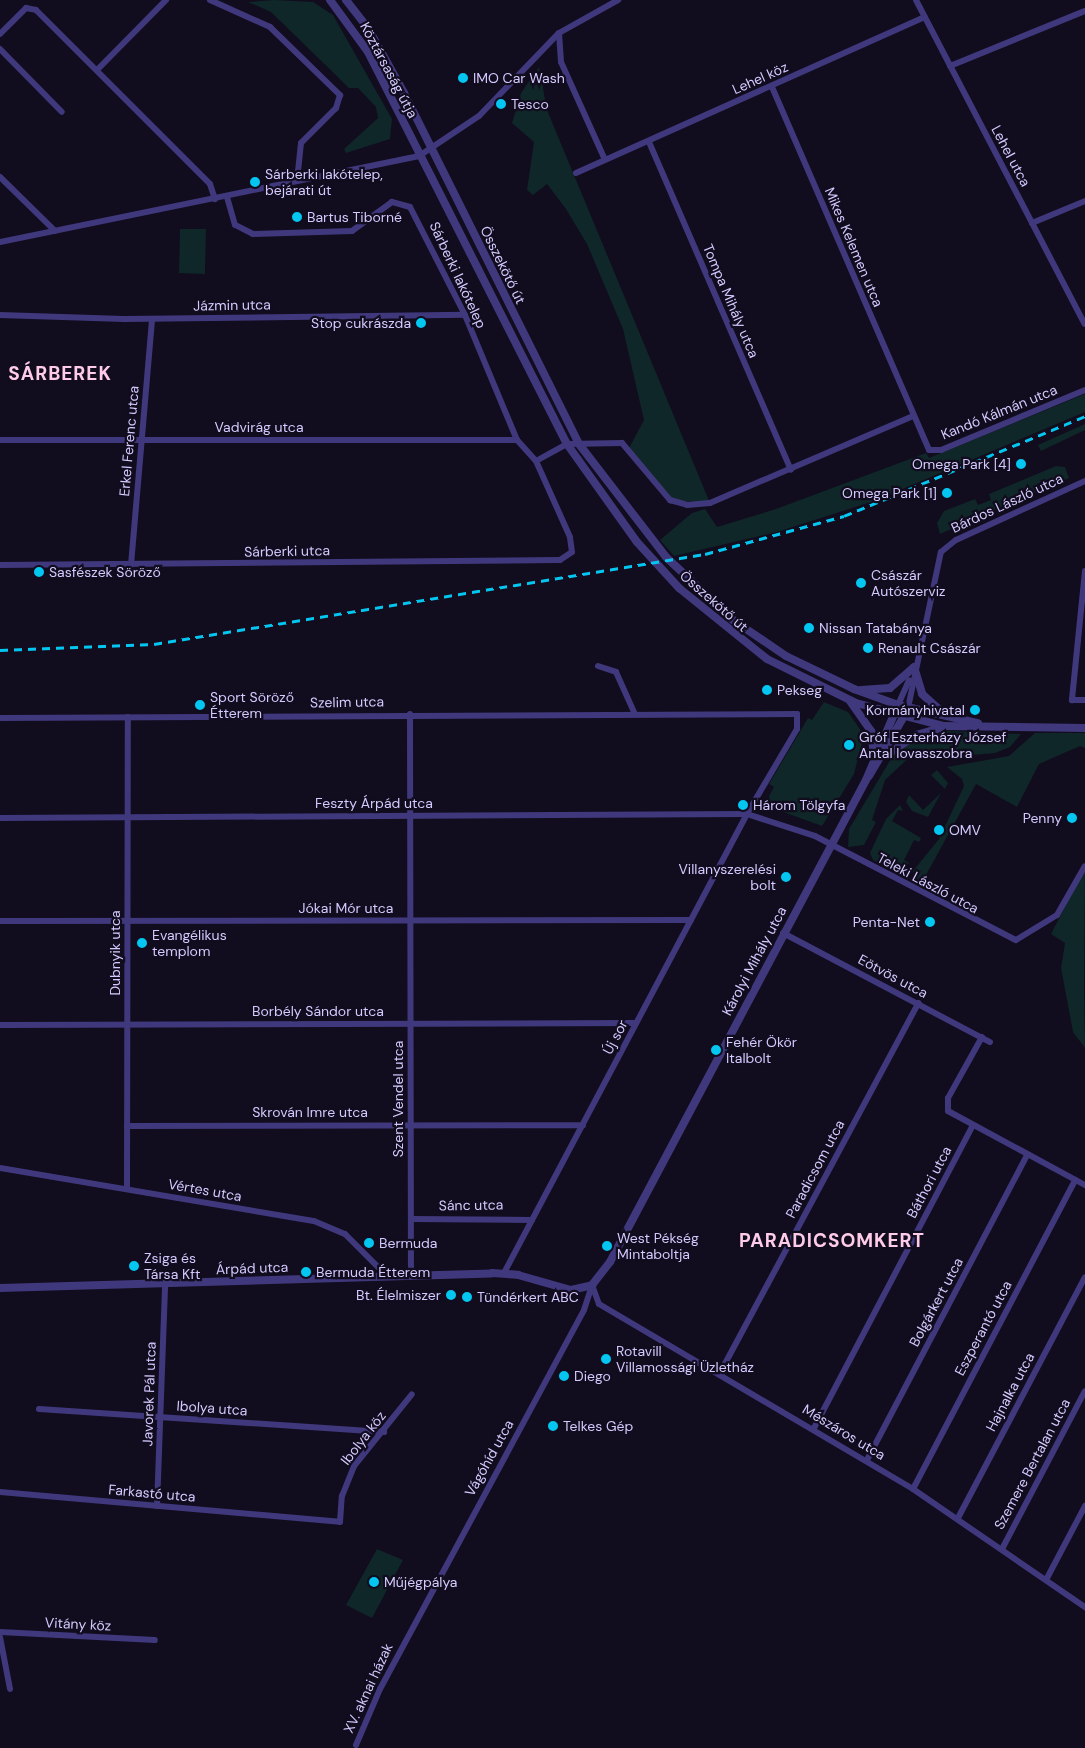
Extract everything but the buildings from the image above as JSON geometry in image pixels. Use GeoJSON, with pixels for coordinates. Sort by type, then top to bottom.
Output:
{"type":"FeatureCollection","features":[{"type":"Feature","properties":{"kind":"street"},"geometry":{"type":"LineString","coordinates":[[98,69],[166,0]]}},
{"type":"Feature","properties":{"kind":"street"},"geometry":{"type":"LineString","coordinates":[[210,0],[270,27],[340,94],[336,108],[300,143],[297,181]]}},
{"type":"Feature","properties":{"kind":"street","name":"Köztársaság útja"},"geometry":{"type":"LineString","coordinates":[[330,0],[368,52],[418,156]]}},
{"type":"Feature","properties":{"kind":"street","name":"Köztársaság útja"},"geometry":{"type":"LineString","coordinates":[[346,0],[385,56],[433,150]]}},
{"type":"Feature","properties":{"kind":"street"},"geometry":{"type":"LineString","coordinates":[[0,242],[227,197],[418,156],[433,150],[479,116],[559,33],[618,0]]}},
{"type":"Feature","properties":{"kind":"street","name":"Lehel utca"},"geometry":{"type":"LineString","coordinates":[[916,0],[1085,324]]}},
{"type":"Feature","properties":{"kind":"street"},"geometry":{"type":"LineString","coordinates":[[0,34],[24,10],[33,8],[98,69],[210,184],[215,199]]}},
{"type":"Feature","properties":{"kind":"street"},"geometry":{"type":"LineString","coordinates":[[950,66],[1085,10]]}},
{"type":"Feature","properties":{"kind":"street","name":"Lehel köz"},"geometry":{"type":"LineString","coordinates":[[576,172],[649,142],[925,17]]}},
{"type":"Feature","properties":{"kind":"street"},"geometry":{"type":"LineString","coordinates":[[559,33],[561,62],[605,160]]}},
{"type":"Feature","properties":{"kind":"street"},"geometry":{"type":"LineString","coordinates":[[0,50],[62,112]]}},
{"type":"Feature","properties":{"kind":"street","name":"Mikes Kelemen utca"},"geometry":{"type":"LineString","coordinates":[[772,87],[913,416]]}},
{"type":"Feature","properties":{"kind":"street","name":"Tompa Mihály utca"},"geometry":{"type":"LineString","coordinates":[[649,142],[791,470]]}},
{"type":"Feature","properties":{"kind":"street","name":"Összekötő út"},"geometry":{"type":"LineString","coordinates":[[433,150],[579,444],[639,526],[705,596],[757,638],[854,690],[898,706],[991,725]]}},
{"type":"Feature","properties":{"kind":"street","name":"Összekötő út"},"geometry":{"type":"LineString","coordinates":[[418,156],[567,444],[637,542],[709,616],[793,675],[849,699],[894,715],[950,726]]}},
{"type":"Feature","properties":{"kind":"street"},"geometry":{"type":"LineString","coordinates":[[0,177],[55,231]]}},
{"type":"Feature","properties":{"kind":"street","name":"Sárberki lakótelep"},"geometry":{"type":"LineString","coordinates":[[227,197],[235,225],[253,234],[352,231],[392,202],[405,203],[415,213],[465,316],[517,440],[536,461],[570,537],[572,552]]}},
{"type":"Feature","properties":{"kind":"street"},"geometry":{"type":"LineString","coordinates":[[1032,223],[1085,202]]}},
{"type":"Feature","properties":{"kind":"street","name":"Jázmin utca"},"geometry":{"type":"LineString","coordinates":[[0,315],[152,319],[465,316]]}},
{"type":"Feature","properties":{"kind":"street","name":"Erkel Ferenc utca"},"geometry":{"type":"LineString","coordinates":[[131,566],[152,319]]}},
{"type":"Feature","properties":{"kind":"street","name":"Kandó Kálmán utca"},"geometry":{"type":"LineString","coordinates":[[913,416],[933,452],[1085,390]]}},
{"type":"Feature","properties":{"kind":"street"},"geometry":{"type":"LineString","coordinates":[[536,461],[567,444],[622,443],[637,456],[663,493],[678,504],[710,503],[755,483],[791,470],[913,416]]}},
{"type":"Feature","properties":{"kind":"street","name":"Vadvirág utca"},"geometry":{"type":"LineString","coordinates":[[0,440],[517,440]]}},
{"type":"Feature","properties":{"kind":"street","name":"Bárdos László utca"},"geometry":{"type":"LineString","coordinates":[[914,667],[941,552],[956,540],[1084,484]]}},
{"type":"Feature","properties":{"kind":"street","name":"Sárberki utca"},"geometry":{"type":"LineString","coordinates":[[0,565],[131,566],[560,560],[572,552]]}},
{"type":"Feature","properties":{"kind":"street"},"geometry":{"type":"LineString","coordinates":[[1085,571],[1072,700],[1085,700]]}},
{"type":"Feature","properties":{"kind":"street"},"geometry":{"type":"LineString","coordinates":[[598,666],[616,672],[634,712]]}},
{"type":"Feature","properties":{"kind":"street"},"geometry":{"type":"LineString","coordinates":[[854,690],[890,688],[914,667]]}},
{"type":"Feature","properties":{"kind":"street"},"geometry":{"type":"LineString","coordinates":[[898,706],[914,667]]}},
{"type":"Feature","properties":{"kind":"street"},"geometry":{"type":"LineString","coordinates":[[914,667],[922,694],[948,716]]}},
{"type":"Feature","properties":{"kind":"street","name":"Károlyi Mihály utca"},"geometry":{"type":"LineString","coordinates":[[866,780],[882,761],[904,718],[908,708],[914,667]]}},
{"type":"Feature","properties":{"kind":"street"},"geometry":{"type":"LineString","coordinates":[[849,699],[872,732],[874,757]]}},
{"type":"Feature","properties":{"kind":"street","name":"Károlyi Mihály utca"},"geometry":{"type":"LineString","coordinates":[[592,1285],[610,1262],[830,844],[866,780],[874,757],[898,706]]}},
{"type":"Feature","properties":{"kind":"street","name":"Szelim utca"},"geometry":{"type":"LineString","coordinates":[[0,718],[634,712],[796,714]]}},
{"type":"Feature","properties":{"kind":"street","name":"Szent Vendel utca"},"geometry":{"type":"LineString","coordinates":[[410,714],[411,1275]]}},
{"type":"Feature","properties":{"kind":"street","name":"Új sor"},"geometry":{"type":"LineString","coordinates":[[504,1273],[747,814],[798,729],[796,714]]}},
{"type":"Feature","properties":{"kind":"street","name":"Dubnyik utca"},"geometry":{"type":"LineString","coordinates":[[127,1189],[128,716]]}},
{"type":"Feature","properties":{"kind":"street"},"geometry":{"type":"LineString","coordinates":[[882,761],[916,735],[950,726],[991,725],[1085,728]]}},
{"type":"Feature","properties":{"kind":"street","name":"Feszty Árpád utca"},"geometry":{"type":"LineString","coordinates":[[0,818],[747,814],[801,829],[830,844]]}},
{"type":"Feature","properties":{"kind":"street","name":"Teleki László utca"},"geometry":{"type":"LineString","coordinates":[[830,844],[1016,940],[1057,915],[1085,866]]}},
{"type":"Feature","properties":{"kind":"street","name":"Jókai Mór utca"},"geometry":{"type":"LineString","coordinates":[[0,921],[691,920]]}},
{"type":"Feature","properties":{"kind":"street","name":"Eötvös utca"},"geometry":{"type":"LineString","coordinates":[[783,933],[990,1042]]}},
{"type":"Feature","properties":{"kind":"street","name":"Paradicsom utca"},"geometry":{"type":"LineString","coordinates":[[720,1373],[918,1003]]}},
{"type":"Feature","properties":{"kind":"street","name":"Borbély Sándor utca"},"geometry":{"type":"LineString","coordinates":[[0,1025],[636,1023]]}},
{"type":"Feature","properties":{"kind":"street"},"geometry":{"type":"LineString","coordinates":[[982,1037],[946,1106],[972,1127],[1085,1185]]}},
{"type":"Feature","properties":{"kind":"street","name":"Skrován Imre utca"},"geometry":{"type":"LineString","coordinates":[[127,1126],[582,1125]]}},
{"type":"Feature","properties":{"kind":"street","name":"Báthori utca"},"geometry":{"type":"LineString","coordinates":[[814,1428],[972,1127]]}},
{"type":"Feature","properties":{"kind":"street","name":"Bolgárkert utca"},"geometry":{"type":"LineString","coordinates":[[867,1460],[1027,1155]]}},
{"type":"Feature","properties":{"kind":"street","name":"Vértes utca"},"geometry":{"type":"LineString","coordinates":[[0,1168],[328,1226],[360,1247],[387,1276]]}},
{"type":"Feature","properties":{"kind":"street","name":"Eszperantó utca"},"geometry":{"type":"LineString","coordinates":[[913,1489],[1075,1180]]}},
{"type":"Feature","properties":{"kind":"street","name":"Sánc utca"},"geometry":{"type":"LineString","coordinates":[[411,1219],[532,1220]]}},
{"type":"Feature","properties":{"kind":"street","name":"Árpád utca"},"geometry":{"type":"LineString","coordinates":[[0,1288],[504,1273],[571,1290],[592,1285]]}},
{"type":"Feature","properties":{"kind":"street","name":"Hajnalka utca"},"geometry":{"type":"LineString","coordinates":[[958,1518],[1085,1277]]}},
{"type":"Feature","properties":{"kind":"street","name":"Javorek Pál utca"},"geometry":{"type":"LineString","coordinates":[[157,1506],[165,1283]]}},
{"type":"Feature","properties":{"kind":"street","name":"Mészáros utca"},"geometry":{"type":"LineString","coordinates":[[592,1285],[600,1304],[867,1460],[958,1518],[1085,1607]]}},
{"type":"Feature","properties":{"kind":"street","name":"Vágóhíd utca"},"geometry":{"type":"LineString","coordinates":[[404,1643],[584,1310],[592,1285]]}},
{"type":"Feature","properties":{"kind":"street","name":"Szemere Bertalan utca"},"geometry":{"type":"LineString","coordinates":[[1002,1549],[1085,1391]]}},
{"type":"Feature","properties":{"kind":"street","name":"Ibolya köz"},"geometry":{"type":"LineString","coordinates":[[302,1518],[340,1522],[342,1496],[354,1466],[384,1432],[412,1394]]}},
{"type":"Feature","properties":{"kind":"street","name":"Ibolya utca"},"geometry":{"type":"LineString","coordinates":[[39,1409],[384,1432]]}},
{"type":"Feature","properties":{"kind":"street","name":"Farkastó utca"},"geometry":{"type":"LineString","coordinates":[[0,1492],[302,1518]]}},
{"type":"Feature","properties":{"kind":"street"},"geometry":{"type":"LineString","coordinates":[[1046,1580],[1085,1506]]}},
{"type":"Feature","properties":{"kind":"street","name":"Vitány köz"},"geometry":{"type":"LineString","coordinates":[[0,1632],[155,1640]]}},
{"type":"Feature","properties":{"kind":"street"},"geometry":{"type":"LineString","coordinates":[[0,1637],[10,1688]]}},
{"type":"Feature","properties":{"kind":"street","name":"XV. aknai házak"},"geometry":{"type":"LineString","coordinates":[[356,1745],[404,1643]]}},
{"type":"Feature","properties":{"kind":"green space"},"geometry":{"type":"Polygon","coordinates":[[[274,0],[313,2],[333,15],[392,119],[390,139],[346,153],[344,149],[378,118],[376,107],[358,88],[349,88],[271,12],[248,2],[274,0]]]}},
{"type":"Feature","properties":{"kind":"green space"},"geometry":{"type":"Polygon","coordinates":[[[539,67],[547,110],[710,503],[670,500],[629,448],[644,420],[623,329],[587,244],[566,209],[547,184],[533,195],[527,190],[534,142],[512,123],[521,93],[539,67]]]}},
{"type":"Feature","properties":{"kind":"green space"},"geometry":{"type":"Polygon","coordinates":[[[180,229],[206,229],[205,274],[179,273],[180,229]]]}},
{"type":"Feature","properties":{"kind":"green space"},"geometry":{"type":"Polygon","coordinates":[[[1085,394],[1085,412],[874,501],[777,532],[674,556],[660,540],[692,513],[705,509],[717,527],[776,509],[926,453],[929,458],[1085,394]]]}},
{"type":"Feature","properties":{"kind":"green space"},"geometry":{"type":"Polygon","coordinates":[[[1085,424],[1085,430],[1041,451],[1038,445],[1085,424]]]}},
{"type":"Feature","properties":{"kind":"green space"},"geometry":{"type":"Polygon","coordinates":[[[1056,466],[1065,467],[1069,478],[940,534],[937,523],[944,511],[975,499],[978,505],[991,500],[989,494],[1056,466]]]}},
{"type":"Feature","properties":{"kind":"green space"},"geometry":{"type":"Polygon","coordinates":[[[824,702],[848,712],[864,735],[854,774],[822,826],[764,805],[774,787],[769,784],[808,718],[812,720],[824,702]]]}},
{"type":"Feature","properties":{"kind":"green space"},"geometry":{"type":"Polygon","coordinates":[[[948,731],[1021,734],[1010,747],[995,753],[948,757],[915,752],[885,780],[872,820],[876,822],[864,845],[848,847],[849,829],[894,754],[923,735],[948,731]]]}},
{"type":"Feature","properties":{"kind":"green space"},"geometry":{"type":"Polygon","coordinates":[[[1035,733],[1085,733],[1085,748],[1080,746],[1039,764],[1017,807],[976,784],[920,886],[913,871],[939,839],[964,786],[962,779],[947,767],[1009,756],[1035,733]]]}},
{"type":"Feature","properties":{"kind":"green space"},"geometry":{"type":"Polygon","coordinates":[[[937,770],[948,783],[945,789],[931,775],[937,770]]]}},
{"type":"Feature","properties":{"kind":"green space"},"geometry":{"type":"Polygon","coordinates":[[[941,793],[928,817],[912,811],[906,802],[909,795],[923,810],[941,793]]]}},
{"type":"Feature","properties":{"kind":"green space"},"geometry":{"type":"Polygon","coordinates":[[[900,805],[903,811],[898,810],[892,821],[921,838],[919,842],[914,840],[904,860],[909,863],[906,868],[897,871],[873,860],[870,853],[886,819],[900,805]]]}},
{"type":"Feature","properties":{"kind":"green space"},"geometry":{"type":"Polygon","coordinates":[[[1085,868],[1085,1048],[1073,1032],[1061,968],[1065,943],[1051,934],[1085,868]]]}},
{"type":"Feature","properties":{"kind":"green space","name":"Műjégpálya"},"geometry":{"type":"Polygon","coordinates":[[[377,1549],[403,1560],[372,1618],[346,1605],[377,1549]]]}},
{"type":"Feature","properties":{"kind":"railway"},"geometry":{"type":"LineString","coordinates":[[0,650],[154,644],[705,554],[844,516],[1085,416]]}},
{"type":"Feature","properties":{"kind":"place","name":"IMO Car Wash"},"geometry":{"type":"Point","coordinates":[463,78]}},
{"type":"Feature","properties":{"kind":"place","name":"Tesco"},"geometry":{"type":"Point","coordinates":[501,104]}},
{"type":"Feature","properties":{"kind":"place","name":"Sárberki lakótelep, bejárati út"},"geometry":{"type":"Point","coordinates":[255,182]}},
{"type":"Feature","properties":{"kind":"place","name":"Bartus Tiborné"},"geometry":{"type":"Point","coordinates":[297,217]}},
{"type":"Feature","properties":{"kind":"place","name":"Stop cukrászda"},"geometry":{"type":"Point","coordinates":[421,323]}},
{"type":"Feature","properties":{"kind":"place","name":"Omega Park [4]"},"geometry":{"type":"Point","coordinates":[1021,464]}},
{"type":"Feature","properties":{"kind":"place","name":"Omega Park [1]"},"geometry":{"type":"Point","coordinates":[947,493]}},
{"type":"Feature","properties":{"kind":"place","name":"Sasfészek Söröző"},"geometry":{"type":"Point","coordinates":[39,572]}},
{"type":"Feature","properties":{"kind":"place","name":"Császár Autószerviz"},"geometry":{"type":"Point","coordinates":[861,583]}},
{"type":"Feature","properties":{"kind":"place","name":"Nissan Tatabánya"},"geometry":{"type":"Point","coordinates":[809,628]}},
{"type":"Feature","properties":{"kind":"place","name":"Renault Császár"},"geometry":{"type":"Point","coordinates":[868,648]}},
{"type":"Feature","properties":{"kind":"place","name":"Pekseg"},"geometry":{"type":"Point","coordinates":[767,690]}},
{"type":"Feature","properties":{"kind":"place","name":"Sport Söröző Étterem"},"geometry":{"type":"Point","coordinates":[200,705]}},
{"type":"Feature","properties":{"kind":"place","name":"Kormányhivatal"},"geometry":{"type":"Point","coordinates":[975,710]}},
{"type":"Feature","properties":{"kind":"place","name":"Gróf Eszterházy József Antal lovasszobra"},"geometry":{"type":"Point","coordinates":[849,745]}},
{"type":"Feature","properties":{"kind":"place","name":"Három Tölgyfa"},"geometry":{"type":"Point","coordinates":[743,805]}},
{"type":"Feature","properties":{"kind":"place","name":"Penny"},"geometry":{"type":"Point","coordinates":[1072,818]}},
{"type":"Feature","properties":{"kind":"place","name":"OMV"},"geometry":{"type":"Point","coordinates":[939,830]}},
{"type":"Feature","properties":{"kind":"place","name":"Villanyszerelési bolt"},"geometry":{"type":"Point","coordinates":[786,877]}},
{"type":"Feature","properties":{"kind":"place","name":"Penta-Net"},"geometry":{"type":"Point","coordinates":[930,922]}},
{"type":"Feature","properties":{"kind":"place","name":"Evangélikus templom"},"geometry":{"type":"Point","coordinates":[142,943]}},
{"type":"Feature","properties":{"kind":"place","name":"Fehér Ökör Italbolt"},"geometry":{"type":"Point","coordinates":[716,1050]}},
{"type":"Feature","properties":{"kind":"place","name":"Bermuda"},"geometry":{"type":"Point","coordinates":[369,1243]}},
{"type":"Feature","properties":{"kind":"place","name":"West Pékség Mintaboltja"},"geometry":{"type":"Point","coordinates":[607,1246]}},
{"type":"Feature","properties":{"kind":"place","name":"Zsiga és Társa Kft"},"geometry":{"type":"Point","coordinates":[134,1266]}},
{"type":"Feature","properties":{"kind":"place","name":"Bermuda Étterem"},"geometry":{"type":"Point","coordinates":[306,1272]}},
{"type":"Feature","properties":{"kind":"place","name":"Bt. Élelmiszer"},"geometry":{"type":"Point","coordinates":[451,1295]}},
{"type":"Feature","properties":{"kind":"place","name":"Tündérkert ABC"},"geometry":{"type":"Point","coordinates":[467,1297]}},
{"type":"Feature","properties":{"kind":"place","name":"Rotavill Villamossági Üzletház"},"geometry":{"type":"Point","coordinates":[606,1359]}},
{"type":"Feature","properties":{"kind":"place","name":"Diego"},"geometry":{"type":"Point","coordinates":[564,1376]}},
{"type":"Feature","properties":{"kind":"place","name":"Telkes Gép"},"geometry":{"type":"Point","coordinates":[553,1426]}},
{"type":"Feature","properties":{"kind":"place","name":"Műjégpálya"},"geometry":{"type":"Point","coordinates":[374,1582]}},
{"type":"Feature","properties":{"kind":"district","name":"SÁRBEREK"},"geometry":{"type":"Point","coordinates":[60,374]}},
{"type":"Feature","properties":{"kind":"district","name":"PARADICSOMKERT"},"geometry":{"type":"Point","coordinates":[832,1241]}}]}
